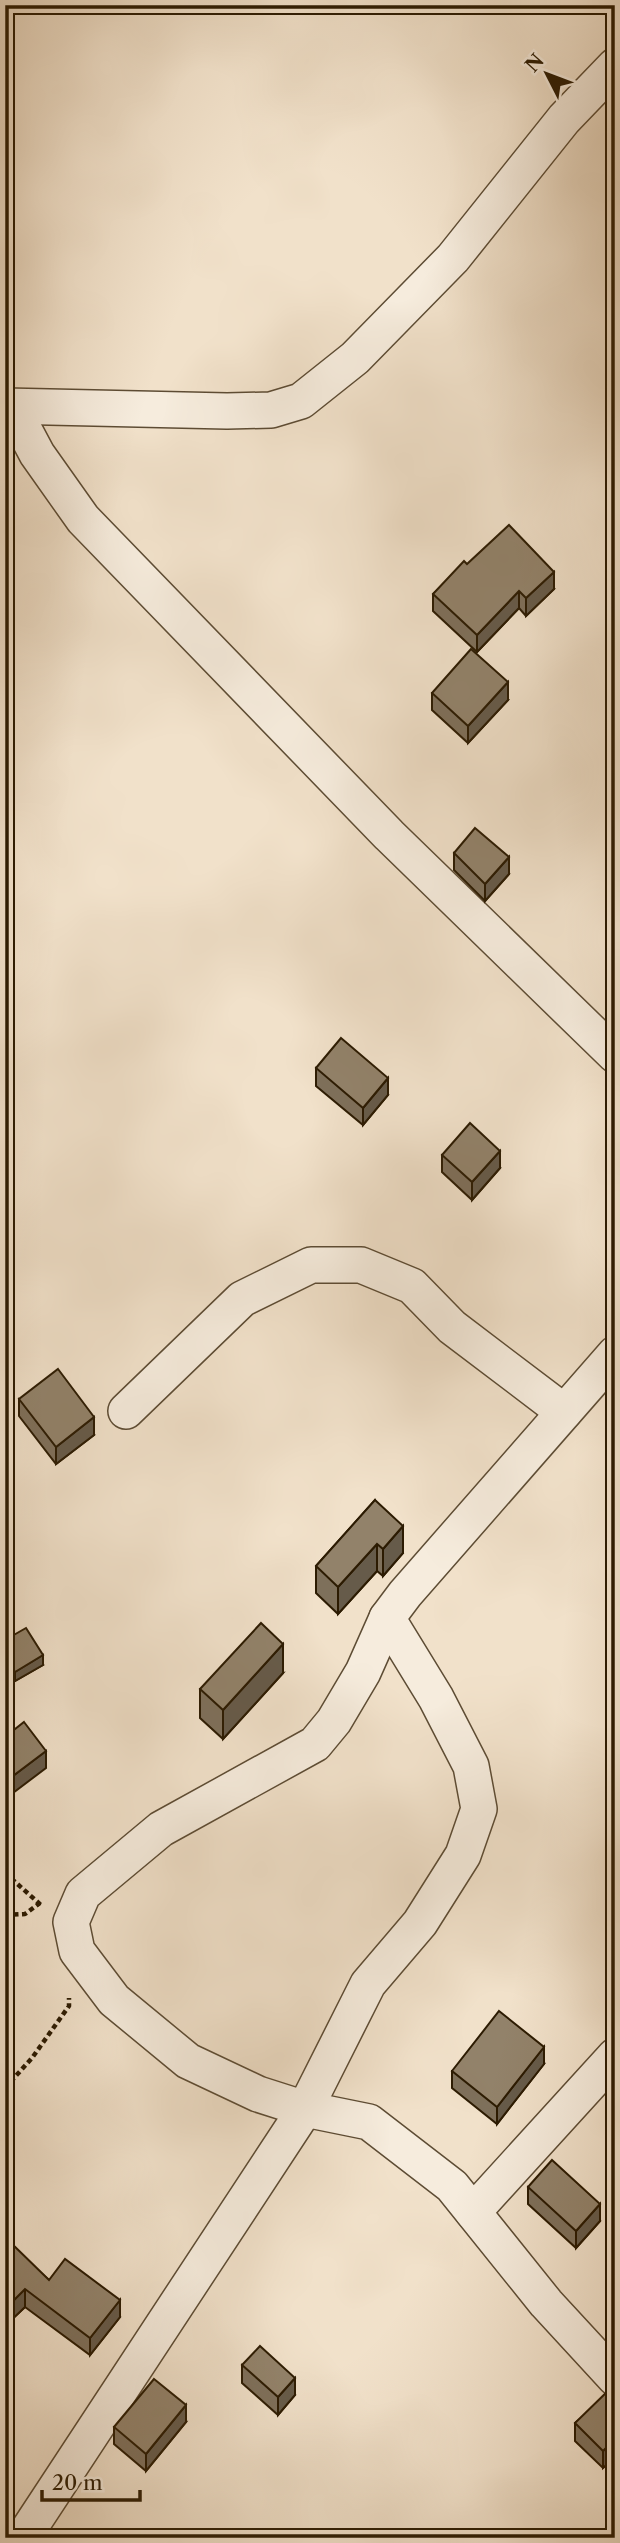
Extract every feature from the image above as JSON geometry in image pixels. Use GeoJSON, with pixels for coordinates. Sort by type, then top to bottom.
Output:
{"type":"FeatureCollection","features":[{"type":"Feature","properties":{"kind":"street"},"geometry":{"type":"LineString","coordinates":[[8,407],[227,411],[271,410],[301,401],[355,358],[453,258],[564,119],[615,66]]}},
{"type":"Feature","properties":{"kind":"street"},"geometry":{"type":"LineString","coordinates":[[8,407],[83,519],[389,835],[615,1055]]}},
{"type":"Feature","properties":{"kind":"street"},"geometry":{"type":"LineString","coordinates":[[126,1410],[242,1299],[311,1265],[361,1265],[412,1286],[452,1327],[564,1412]]}},
{"type":"Feature","properties":{"kind":"street"},"geometry":{"type":"LineString","coordinates":[[615,1354],[387,1618],[363,1672],[334,1721],[315,1744],[161,1829],[83,1894],[71,1922],[77,1951],[114,2000],[188,2061],[258,2094],[305,2109],[369,2122],[452,2186],[546,2303],[615,2378]]}},
{"type":"Feature","properties":{"kind":"street"},"geometry":{"type":"LineString","coordinates":[[23,2538],[305,2109],[368,1984],[420,1923],[463,1855],[480,1809],[471,1766],[436,1698],[387,1618]]}},
{"type":"Feature","properties":{"kind":"street"},"geometry":{"type":"LineString","coordinates":[[473,2212],[615,2056]]}},
{"type":"Feature","properties":{"kind":"path"},"geometry":{"type":"LineString","coordinates":[[5,1873],[40,1903],[47,1915]]}},
{"type":"Feature","properties":{"kind":"path"},"geometry":{"type":"LineString","coordinates":[[5,2088],[32,2058],[69,2006],[69,1995]]}},
{"type":"Feature","properties":{"kind":"building"},"geometry":{"type":"Polygon","coordinates":[[[509,525],[554,572],[526,598],[519,591],[477,635],[433,594],[464,561],[467,564],[509,525]]]}},
{"type":"Feature","properties":{"kind":"building"},"geometry":{"type":"Polygon","coordinates":[[[471,649],[508,682],[468,726],[432,693],[471,649]]]}},
{"type":"Feature","properties":{"kind":"building"},"geometry":{"type":"Polygon","coordinates":[[[475,828],[509,857],[485,884],[454,853],[475,828]]]}},
{"type":"Feature","properties":{"kind":"building"},"geometry":{"type":"Polygon","coordinates":[[[341,1038],[388,1078],[363,1108],[316,1068],[341,1038]]]}},
{"type":"Feature","properties":{"kind":"building"},"geometry":{"type":"Polygon","coordinates":[[[470,1123],[500,1151],[472,1182],[442,1155],[470,1123]]]}},
{"type":"Feature","properties":{"kind":"building"},"geometry":{"type":"Polygon","coordinates":[[[58,1369],[94,1417],[56,1447],[19,1399],[58,1369]]]}},
{"type":"Feature","properties":{"kind":"building"},"geometry":{"type":"Polygon","coordinates":[[[375,1500],[403,1526],[383,1549],[377,1544],[338,1587],[316,1566],[375,1500]]]}},
{"type":"Feature","properties":{"kind":"building"},"geometry":{"type":"Polygon","coordinates":[[[261,1623],[283,1644],[223,1710],[200,1689],[261,1623]]]}},
{"type":"Feature","properties":{"kind":"building"},"geometry":{"type":"Polygon","coordinates":[[[26,1628],[43,1655],[15,1672],[5,1656],[5,1640],[26,1628]]]}},
{"type":"Feature","properties":{"kind":"building"},"geometry":{"type":"Polygon","coordinates":[[[24,1722],[46,1751],[5,1782],[5,1737],[24,1722]]]}},
{"type":"Feature","properties":{"kind":"building"},"geometry":{"type":"Polygon","coordinates":[[[499,2011],[544,2047],[497,2107],[452,2071],[499,2011]]]}},
{"type":"Feature","properties":{"kind":"building"},"geometry":{"type":"Polygon","coordinates":[[[552,2160],[600,2204],[576,2231],[528,2187],[552,2160]]]}},
{"type":"Feature","properties":{"kind":"building"},"geometry":{"type":"Polygon","coordinates":[[[7,2239],[49,2280],[65,2259],[120,2300],[90,2338],[25,2289],[5,2309],[7,2239]]]}},
{"type":"Feature","properties":{"kind":"building"},"geometry":{"type":"Polygon","coordinates":[[[260,2346],[295,2378],[278,2397],[242,2365],[260,2346]]]}},
{"type":"Feature","properties":{"kind":"building"},"geometry":{"type":"Polygon","coordinates":[[[154,2379],[186,2405],[146,2454],[114,2427],[154,2379]]]}},
{"type":"Feature","properties":{"kind":"building"},"geometry":{"type":"Polygon","coordinates":[[[612,2387],[615,2390],[615,2439],[603,2451],[575,2423],[612,2387]]]}}]}
